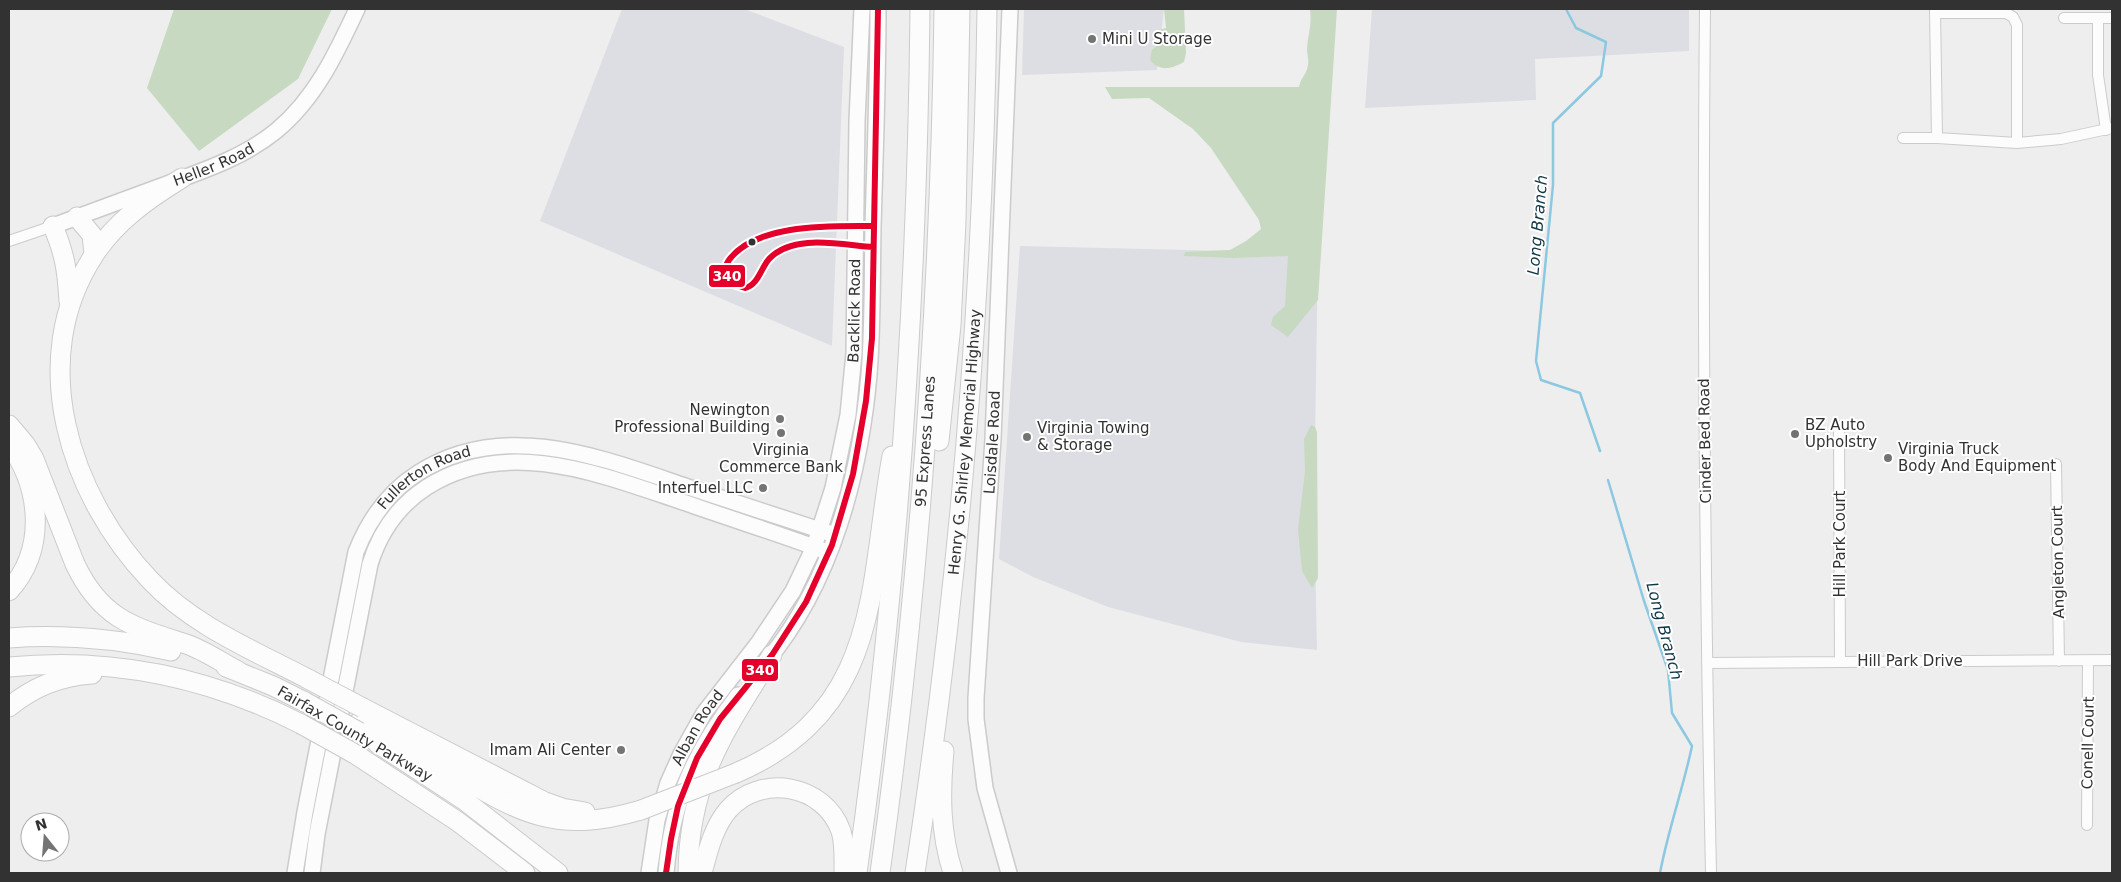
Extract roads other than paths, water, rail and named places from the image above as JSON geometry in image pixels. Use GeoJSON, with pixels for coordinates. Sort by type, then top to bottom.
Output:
{"type":"FeatureCollection","features":[{"type":"Feature","properties":{"kind":"highway"},"geometry":{"type":"LineString","coordinates":[[857,873],[888,626],[909,359],[916,221],[920,9]]}},
{"type":"Feature","properties":{"kind":"highway","name":"95 Express Lanes"},"geometry":{"type":"LineString","coordinates":[[880,873],[913,602],[927,443],[936,286],[944,9]]}},
{"type":"Feature","properties":{"kind":"highway"},"geometry":{"type":"LineString","coordinates":[[913,602],[936,466],[950,325],[959,125],[960,9]]}},
{"type":"Feature","properties":{"kind":"highway","name":"Henry G. Shirley Memorial Highway"},"geometry":{"type":"LineString","coordinates":[[915,873],[950,619],[968,434],[982,169],[987,9]]}},
{"type":"Feature","properties":{"kind":"highway"},"geometry":{"type":"LineString","coordinates":[[182,178],[148,199],[130,214],[94,254],[70,307],[61,345],[62,412],[73,451],[89,495],[106,524],[124,550],[151,581],[178,606],[204,624],[236,642],[310,680],[361,721],[554,805],[570,809],[595,812],[642,807],[736,773],[771,756],[804,732],[828,705],[853,661],[874,585],[886,489],[909,359]]}},
{"type":"Feature","properties":{"kind":"highway"},"geometry":{"type":"LineString","coordinates":[[78,217],[92,236],[94,254]]}},
{"type":"Feature","properties":{"kind":"highway"},"geometry":{"type":"LineString","coordinates":[[53,226],[68,268],[70,307]]}},
{"type":"Feature","properties":{"kind":"highway"},"geometry":{"type":"LineString","coordinates":[[9,425],[25,444],[34,459],[75,564],[83,580],[100,603],[115,616],[133,626],[188,645],[238,671]]}},
{"type":"Feature","properties":{"kind":"highway"},"geometry":{"type":"LineString","coordinates":[[9,444],[29,478],[34,497],[36,517],[35,537],[30,555],[22,572],[9,591]]}},
{"type":"Feature","properties":{"kind":"highway","name":"Fairfax County Parkway"},"geometry":{"type":"LineString","coordinates":[[9,638],[58,636],[113,640],[177,652],[238,671],[305,702],[361,721],[558,873]]}},
{"type":"Feature","properties":{"kind":"highway"},"geometry":{"type":"LineString","coordinates":[[688,873],[691,826],[705,775],[729,723],[772,655]]}},
{"type":"Feature","properties":{"kind":"highway","name":"Fairfax County Parkway"},"geometry":{"type":"LineString","coordinates":[[9,666],[39,664],[102,665],[150,671],[226,691],[301,724],[355,754],[457,821],[526,873]]}},
{"type":"Feature","properties":{"kind":"highway"},"geometry":{"type":"LineString","coordinates":[[942,671],[945,736],[941,810],[944,834],[953,873]]}},
{"type":"Feature","properties":{"kind":"highway"},"geometry":{"type":"LineString","coordinates":[[9,707],[38,688],[61,678],[77,675],[181,678]]}},
{"type":"Feature","properties":{"kind":"highway"},"geometry":{"type":"LineString","coordinates":[[702,873],[715,832],[728,810],[755,792],[771,788],[786,788],[813,796],[832,814],[842,838],[844,873]]}},
{"type":"Feature","properties":{"kind":"main road","name":"Heller Road"},"geometry":{"type":"LineString","coordinates":[[53,226],[222,164],[253,148],[276,131],[313,92],[328,68],[357,9]]}},
{"type":"Feature","properties":{"kind":"main road","name":"Backlick Road"},"geometry":{"type":"LineString","coordinates":[[814,547],[841,452],[848,414],[852,372],[855,333],[857,121],[862,9]]}},
{"type":"Feature","properties":{"kind":"main road","name":"Backlick Road"},"geometry":{"type":"LineString","coordinates":[[835,535],[854,470],[869,375],[876,184],[878,9]]}},
{"type":"Feature","properties":{"kind":"main road","name":"Loisdale Road"},"geometry":{"type":"LineString","coordinates":[[1009,873],[985,788],[976,719],[976,698],[993,439],[1010,9]]}},
{"type":"Feature","properties":{"kind":"main road","name":"Fullerton Road"},"geometry":{"type":"LineString","coordinates":[[295,873],[305,812],[355,558],[366,529],[379,509],[393,492],[413,476],[445,459],[476,449],[521,445],[557,448],[610,460],[835,535]]}},
{"type":"Feature","properties":{"kind":"main road","name":"Fullerton Road"},"geometry":{"type":"LineString","coordinates":[[312,873],[317,834],[370,564],[377,545],[393,518],[408,502],[425,489],[450,475],[483,464],[520,462],[560,466],[612,478],[829,552]]}},
{"type":"Feature","properties":{"kind":"main road","name":"Alban Road"},"geometry":{"type":"LineString","coordinates":[[666,873],[672,827],[687,777],[706,742],[730,706],[772,655],[806,601],[835,535]]}},
{"type":"Feature","properties":{"kind":"main road","name":"Alban Road"},"geometry":{"type":"LineString","coordinates":[[649,873],[657,820],[668,783],[681,754],[704,713],[786,604],[814,547]]}},
{"type":"Feature","properties":{"kind":"street","name":"Cinder Bed Road"},"geometry":{"type":"LineString","coordinates":[[1705,9],[1703,388],[1706,470],[1711,873]]}},
{"type":"Feature","properties":{"kind":"street"},"geometry":{"type":"LineString","coordinates":[[1937,138],[1935,11],[2006,12],[2013,17],[2017,25],[2017,143]]}},
{"type":"Feature","properties":{"kind":"street"},"geometry":{"type":"LineString","coordinates":[[2064,18],[2112,18]]}},
{"type":"Feature","properties":{"kind":"street"},"geometry":{"type":"LineString","coordinates":[[1903,138],[2017,143],[2061,139],[2109,129],[2098,75],[2098,18]]}},
{"type":"Feature","properties":{"kind":"street","name":"Heller Road"},"geometry":{"type":"LineString","coordinates":[[9,241],[53,226]]}},
{"type":"Feature","properties":{"kind":"street","name":"Hill Park Court"},"geometry":{"type":"LineString","coordinates":[[1839,426],[1840,661]]}},
{"type":"Feature","properties":{"kind":"street","name":"Angleton Court"},"geometry":{"type":"LineString","coordinates":[[2056,464],[2059,660]]}},
{"type":"Feature","properties":{"kind":"street","name":"Hill Park Drive"},"geometry":{"type":"LineString","coordinates":[[1707,662],[2112,660]]}},
{"type":"Feature","properties":{"kind":"street","name":"Conell Court"},"geometry":{"type":"LineString","coordinates":[[2087,825],[2088,661]]}},
{"type":"Feature","properties":{"kind":"waterway","name":"Long Branch"},"geometry":{"type":"LineString","coordinates":[[1566,9],[1576,28],[1606,42],[1601,76],[1553,123],[1553,185],[1536,361],[1541,380],[1580,393],[1600,451]]}},
{"type":"Feature","properties":{"kind":"waterway","name":"Long Branch"},"geometry":{"type":"LineString","coordinates":[[1608,480],[1644,601],[1668,670],[1672,713],[1692,746],[1660,873]]}},
{"type":"Feature","properties":{"kind":"place","name":"Mini U Storage"},"geometry":{"type":"Point","coordinates":[1092,39]}},
{"type":"Feature","properties":{"kind":"place","name":"Newington Professional Building"},"geometry":{"type":"Point","coordinates":[780,419]}},
{"type":"Feature","properties":{"kind":"place","name":"Virginia Commerce Bank"},"geometry":{"type":"Point","coordinates":[781,433]}},
{"type":"Feature","properties":{"kind":"place","name":"BZ Auto Upholstry"},"geometry":{"type":"Point","coordinates":[1795,434]}},
{"type":"Feature","properties":{"kind":"place","name":"Virginia Towing & Storage"},"geometry":{"type":"Point","coordinates":[1027,437]}},
{"type":"Feature","properties":{"kind":"place","name":"Virginia Truck Body And Equipment"},"geometry":{"type":"Point","coordinates":[1888,458]}},
{"type":"Feature","properties":{"kind":"place","name":"Interfuel LLC"},"geometry":{"type":"Point","coordinates":[763,488]}},
{"type":"Feature","properties":{"kind":"place","name":"Imam Ali Center"},"geometry":{"type":"Point","coordinates":[621,750]}}]}
